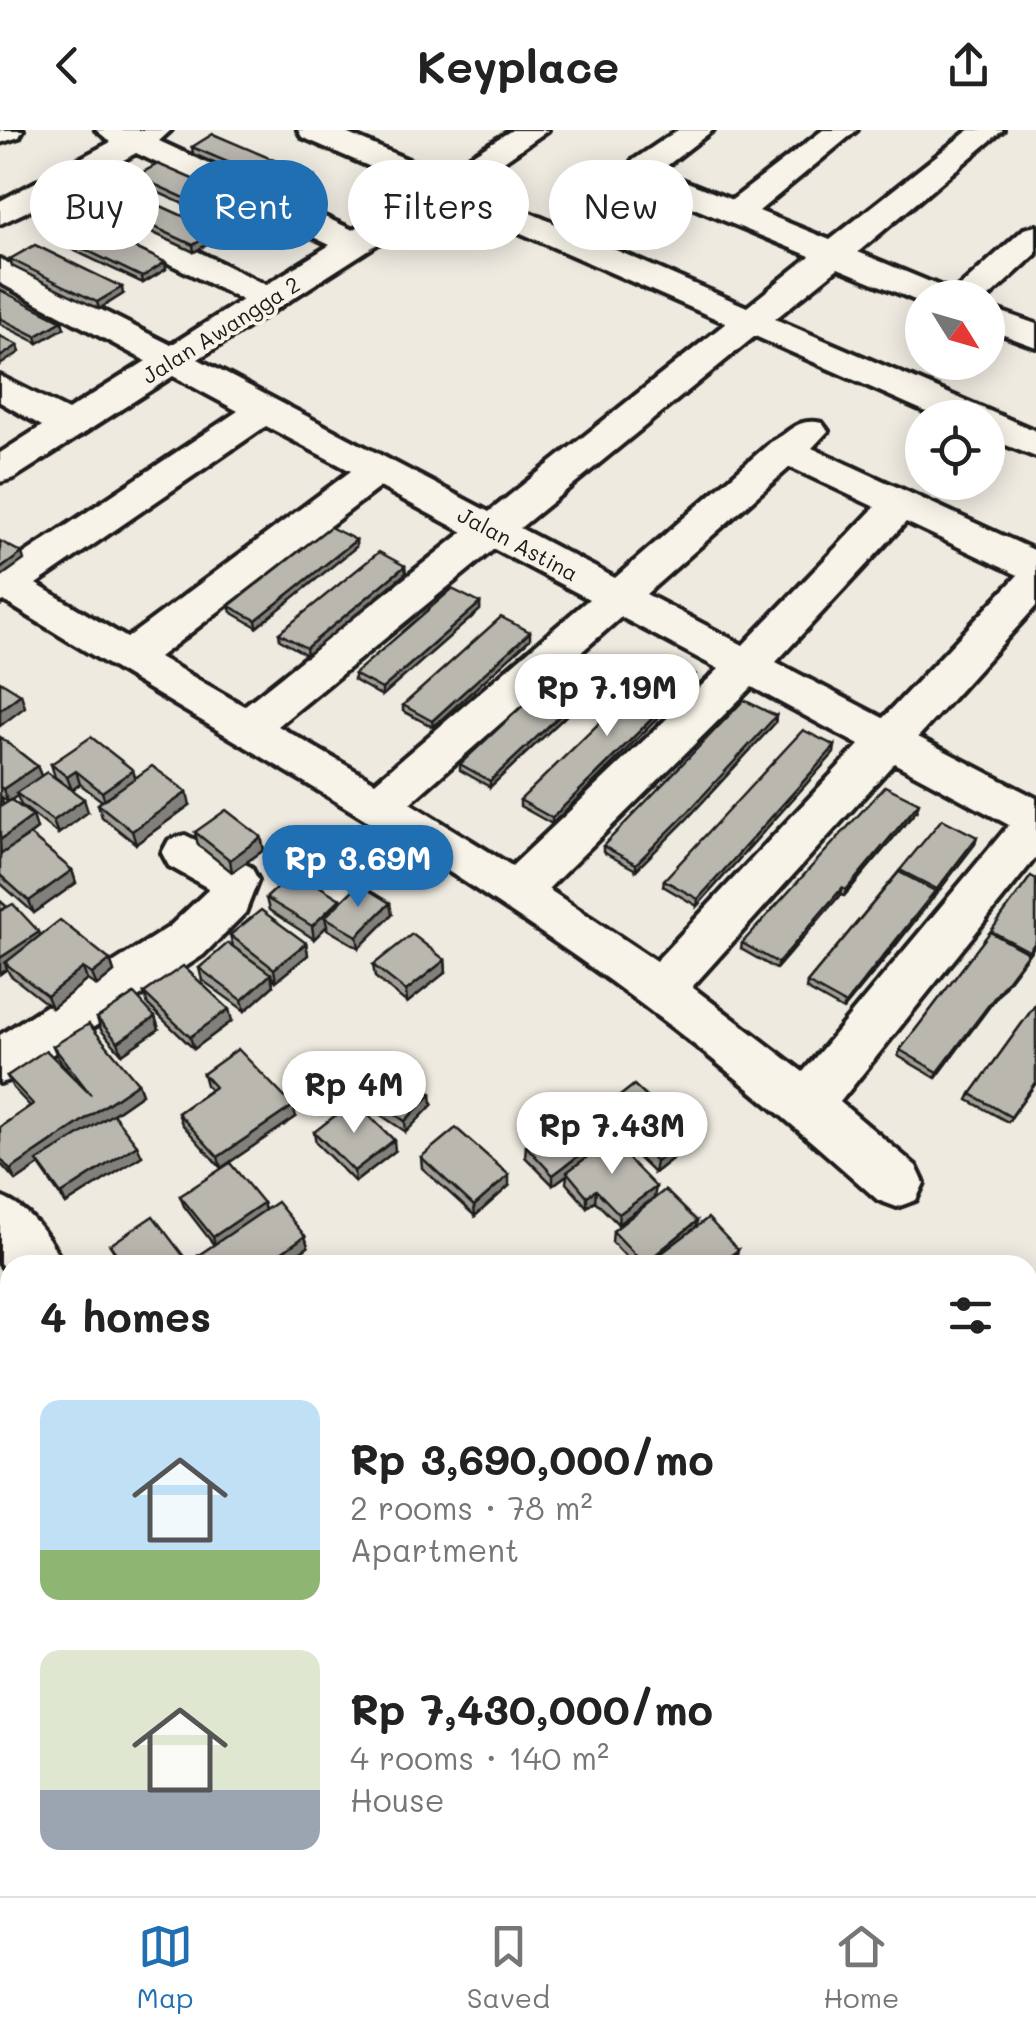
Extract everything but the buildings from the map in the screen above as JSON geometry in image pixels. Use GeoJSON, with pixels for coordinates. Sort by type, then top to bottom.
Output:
{"type":"FeatureCollection","features":[{"type":"Feature","properties":{"kind":"street"},"geometry":{"type":"LineString","coordinates":[[0,134],[8,130]]}},
{"type":"Feature","properties":{"kind":"street"},"geometry":{"type":"LineString","coordinates":[[313,130],[379,160]]}},
{"type":"Feature","properties":{"kind":"street"},"geometry":{"type":"LineString","coordinates":[[698,130],[643,168],[642,175],[905,283]]}},
{"type":"Feature","properties":{"kind":"street"},"geometry":{"type":"LineString","coordinates":[[735,214],[842,130]]}},
{"type":"Feature","properties":{"kind":"street"},"geometry":{"type":"LineString","coordinates":[[248,726],[988,130]]}},
{"type":"Feature","properties":{"kind":"street","name":"Jalan Awangga 2"},"geometry":{"type":"LineString","coordinates":[[486,160],[530,131]]}},
{"type":"Feature","properties":{"kind":"street"},"geometry":{"type":"LineString","coordinates":[[93,160],[134,134],[348,240]]}},
{"type":"Feature","properties":{"kind":"street"},"geometry":{"type":"LineString","coordinates":[[0,214],[30,198]]}},
{"type":"Feature","properties":{"kind":"street"},"geometry":{"type":"LineString","coordinates":[[529,226],[930,400]]}},
{"type":"Feature","properties":{"kind":"street"},"geometry":{"type":"LineString","coordinates":[[987,280],[1036,236]]}},
{"type":"Feature","properties":{"kind":"street"},"geometry":{"type":"LineString","coordinates":[[159,245],[268,300]]}},
{"type":"Feature","properties":{"kind":"street","name":"Jalan Awangga 2"},"geometry":{"type":"LineString","coordinates":[[0,470],[348,249]]}},
{"type":"Feature","properties":{"kind":"street","name":"Jalan Astina"},"geometry":{"type":"LineString","coordinates":[[0,269],[1036,822]]}},
{"type":"Feature","properties":{"kind":"street"},"geometry":{"type":"LineString","coordinates":[[1005,324],[1036,336]]}},
{"type":"Feature","properties":{"kind":"street"},"geometry":{"type":"LineString","coordinates":[[0,387],[70,426]]}},
{"type":"Feature","properties":{"kind":"street"},"geometry":{"type":"LineString","coordinates":[[264,410],[3,587],[248,726],[516,891],[658,990],[808,1103],[896,1183]]}},
{"type":"Feature","properties":{"kind":"street"},"geometry":{"type":"LineString","coordinates":[[1005,431],[1036,445]]}},
{"type":"Feature","properties":{"kind":"street"},"geometry":{"type":"LineString","coordinates":[[378,805],[796,440],[900,504],[1036,567]]}},
{"type":"Feature","properties":{"kind":"street"},"geometry":{"type":"LineString","coordinates":[[127,659],[378,470]]}},
{"type":"Feature","properties":{"kind":"street"},"geometry":{"type":"LineString","coordinates":[[516,891],[748,666],[900,504]]}},
{"type":"Feature","properties":{"kind":"street"},"geometry":{"type":"LineString","coordinates":[[658,990],[1036,581]]}},
{"type":"Feature","properties":{"kind":"street"},"geometry":{"type":"LineString","coordinates":[[808,1103],[1036,822]]}},
{"type":"Feature","properties":{"kind":"street"},"geometry":{"type":"LineString","coordinates":[[0,1062],[186,941],[228,900],[234,880],[185,853]]}},
{"type":"Feature","properties":{"kind":"street"},"geometry":{"type":"LineString","coordinates":[[0,1221],[28,1255]]}}]}
